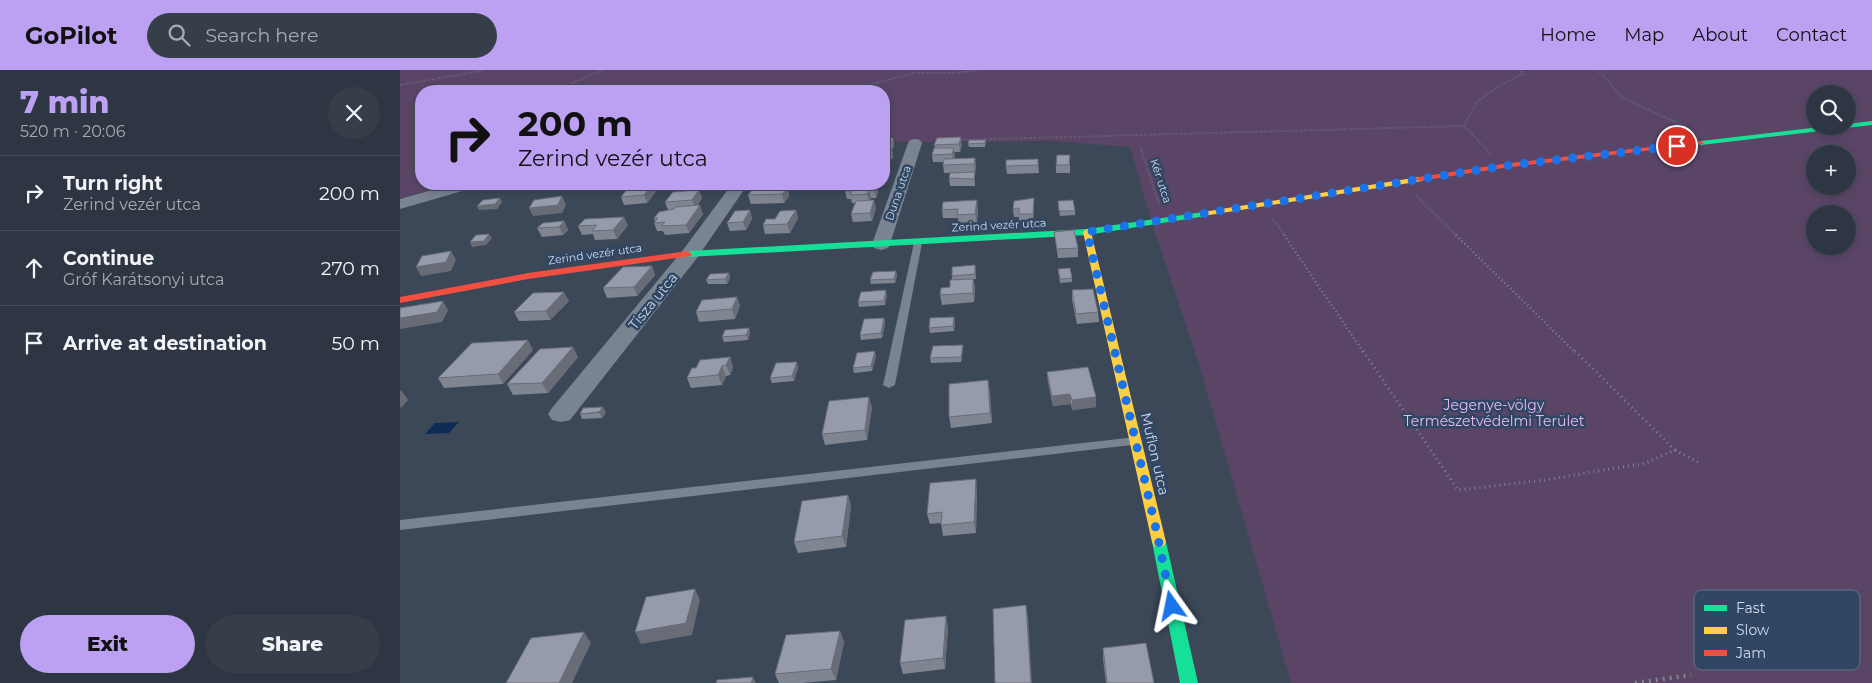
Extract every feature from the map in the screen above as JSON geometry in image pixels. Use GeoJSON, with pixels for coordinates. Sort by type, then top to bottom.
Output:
{"type":"FeatureCollection","features":[{"type":"Feature","properties":{"kind":"street","name":"Zerind vezér utca"},"geometry":{"type":"LineString","coordinates":[[400,300],[528,276],[690,254],[1087,232],[1503,166],[1872,122]]}},
{"type":"Feature","properties":{"kind":"street","name":"Duna utca"},"geometry":{"type":"LineString","coordinates":[[881,244],[915,143]]}},
{"type":"Feature","properties":{"kind":"street"},"geometry":{"type":"LineString","coordinates":[[400,204],[449,190]]}},
{"type":"Feature","properties":{"kind":"street","name":"Tisza utca"},"geometry":{"type":"LineString","coordinates":[[561,414],[690,254],[736,190]]}},
{"type":"Feature","properties":{"kind":"street","name":"Muflon utca"},"geometry":{"type":"LineString","coordinates":[[1087,232],[1136,441],[1189,683]]}},
{"type":"Feature","properties":{"kind":"lane"},"geometry":{"type":"LineString","coordinates":[[889,385],[918,242]]}},
{"type":"Feature","properties":{"kind":"lane"},"geometry":{"type":"LineString","coordinates":[[400,525],[1136,441]]}},
{"type":"Feature","properties":{"kind":"path"},"geometry":{"type":"LineString","coordinates":[[400,86],[486,70]]}},
{"type":"Feature","properties":{"kind":"path"},"geometry":{"type":"LineString","coordinates":[[568,85],[602,70]]}},
{"type":"Feature","properties":{"kind":"path"},"geometry":{"type":"LineString","coordinates":[[910,74],[915,70]]}},
{"type":"Feature","properties":{"kind":"path"},"geometry":{"type":"LineString","coordinates":[[869,85],[910,74],[955,73],[978,70]]}},
{"type":"Feature","properties":{"kind":"path"},"geometry":{"type":"LineString","coordinates":[[1464,126],[1477,102],[1496,88],[1522,74],[1521,70]]}},
{"type":"Feature","properties":{"kind":"path"},"geometry":{"type":"LineString","coordinates":[[1598,70],[1623,98],[1716,141]]}},
{"type":"Feature","properties":{"kind":"path"},"geometry":{"type":"LineString","coordinates":[[956,140],[1464,126],[1503,166]]}},
{"type":"Feature","properties":{"kind":"path","name":"Kér utca"},"geometry":{"type":"LineString","coordinates":[[1141,149],[1164,219]]}},
{"type":"Feature","properties":{"kind":"path"},"geometry":{"type":"LineString","coordinates":[[1403,183],[1675,450],[1700,463]]}},
{"type":"Feature","properties":{"kind":"path"},"geometry":{"type":"LineString","coordinates":[[1263,204],[1458,490],[1544,480],[1646,462],[1675,450]]}},
{"type":"Feature","properties":{"kind":"path"},"geometry":{"type":"LineString","coordinates":[[1635,683],[1690,675]]}},
{"type":"Feature","properties":{"kind":"green space","name":"Jegenye-völgy Természetvédelmi Terület"},"geometry":{"type":"Polygon","coordinates":[[[400,70],[1872,70],[1872,683],[1291,683],[1199,364],[1151,220],[1130,147],[1052,141],[890,142],[890,85],[415,85],[415,190],[432,190],[400,198],[400,70]]]}},
{"type":"Feature","properties":{"kind":"water"},"geometry":{"type":"Polygon","coordinates":[[[459,422],[449,433],[425,434],[435,423],[459,422]]]}},
{"type":"Feature","properties":{"kind":"building"},"geometry":{"type":"Polygon","coordinates":[[[961,137],[959,144],[934,145],[937,138],[961,137]]]}},
{"type":"Feature","properties":{"kind":"building"},"geometry":{"type":"Polygon","coordinates":[[[969,140],[986,140],[985,143],[968,144],[969,140]]]}},
{"type":"Feature","properties":{"kind":"building"},"geometry":{"type":"Polygon","coordinates":[[[934,148],[954,148],[952,154],[932,155],[934,148]]]}},
{"type":"Feature","properties":{"kind":"building"},"geometry":{"type":"Polygon","coordinates":[[[1057,155],[1070,155],[1069,165],[1056,165],[1057,155]]]}},
{"type":"Feature","properties":{"kind":"building"},"geometry":{"type":"Polygon","coordinates":[[[975,158],[974,164],[943,165],[944,159],[975,158]]]}},
{"type":"Feature","properties":{"kind":"building"},"geometry":{"type":"Polygon","coordinates":[[[1038,159],[1038,165],[1006,166],[1006,160],[1038,159]]]}},
{"type":"Feature","properties":{"kind":"building"},"geometry":{"type":"Polygon","coordinates":[[[975,172],[974,179],[949,178],[950,173],[975,172]]]}},
{"type":"Feature","properties":{"kind":"building"},"geometry":{"type":"Polygon","coordinates":[[[626,190],[648,190],[644,195],[621,197],[626,190]]]}},
{"type":"Feature","properties":{"kind":"building"},"geometry":{"type":"Polygon","coordinates":[[[699,190],[692,200],[665,202],[673,192],[699,190]]]}},
{"type":"Feature","properties":{"kind":"building"},"geometry":{"type":"Polygon","coordinates":[[[752,190],[785,190],[782,194],[748,195],[752,190]]]}},
{"type":"Feature","properties":{"kind":"building"},"geometry":{"type":"Polygon","coordinates":[[[869,190],[867,194],[850,195],[852,191],[845,191],[869,190]]]}},
{"type":"Feature","properties":{"kind":"building"},"geometry":{"type":"Polygon","coordinates":[[[562,196],[558,205],[529,208],[534,200],[562,196]]]}},
{"type":"Feature","properties":{"kind":"building"},"geometry":{"type":"Polygon","coordinates":[[[500,198],[495,204],[477,206],[483,200],[500,198]]]}},
{"type":"Feature","properties":{"kind":"building"},"geometry":{"type":"Polygon","coordinates":[[[1034,198],[1033,214],[1019,214],[1019,208],[1013,209],[1014,201],[1034,198]]]}},
{"type":"Feature","properties":{"kind":"building"},"geometry":{"type":"Polygon","coordinates":[[[874,200],[870,213],[851,214],[856,201],[874,200]]]}},
{"type":"Feature","properties":{"kind":"building"},"geometry":{"type":"Polygon","coordinates":[[[977,200],[975,214],[957,215],[958,209],[942,210],[943,202],[977,200]]]}},
{"type":"Feature","properties":{"kind":"building"},"geometry":{"type":"Polygon","coordinates":[[[1073,200],[1075,211],[1059,211],[1058,201],[1073,200]]]}},
{"type":"Feature","properties":{"kind":"building"},"geometry":{"type":"Polygon","coordinates":[[[700,205],[686,225],[661,226],[665,222],[654,223],[658,218],[654,218],[659,212],[676,207],[700,205]]]}},
{"type":"Feature","properties":{"kind":"building"},"geometry":{"type":"Polygon","coordinates":[[[750,210],[743,222],[727,223],[735,211],[750,210]]]}},
{"type":"Feature","properties":{"kind":"building"},"geometry":{"type":"Polygon","coordinates":[[[796,210],[787,224],[763,225],[766,219],[775,219],[780,211],[796,210]]]}},
{"type":"Feature","properties":{"kind":"building"},"geometry":{"type":"Polygon","coordinates":[[[624,217],[613,230],[592,231],[597,225],[578,226],[585,219],[624,217]]]}},
{"type":"Feature","properties":{"kind":"building"},"geometry":{"type":"Polygon","coordinates":[[[564,221],[559,227],[537,228],[543,223],[564,221]]]}},
{"type":"Feature","properties":{"kind":"building"},"geometry":{"type":"Polygon","coordinates":[[[1074,230],[1078,248],[1057,249],[1054,232],[1074,230]]]}},
{"type":"Feature","properties":{"kind":"building"},"geometry":{"type":"Polygon","coordinates":[[[489,234],[484,241],[470,242],[476,235],[489,234]]]}},
{"type":"Feature","properties":{"kind":"building"},"geometry":{"type":"Polygon","coordinates":[[[451,251],[446,262],[416,267],[422,256],[451,251]]]}},
{"type":"Feature","properties":{"kind":"building"},"geometry":{"type":"Polygon","coordinates":[[[975,265],[975,274],[952,276],[952,267],[975,265]]]}},
{"type":"Feature","properties":{"kind":"building"},"geometry":{"type":"Polygon","coordinates":[[[652,266],[634,287],[603,288],[623,267],[652,266]]]}},
{"type":"Feature","properties":{"kind":"building"},"geometry":{"type":"Polygon","coordinates":[[[1070,268],[1072,278],[1060,279],[1058,269],[1070,268]]]}},
{"type":"Feature","properties":{"kind":"building"},"geometry":{"type":"Polygon","coordinates":[[[896,271],[894,279],[870,280],[873,272],[896,271]]]}},
{"type":"Feature","properties":{"kind":"building"},"geometry":{"type":"Polygon","coordinates":[[[729,273],[725,279],[706,280],[710,274],[729,273]]]}},
{"type":"Feature","properties":{"kind":"building"},"geometry":{"type":"Polygon","coordinates":[[[973,279],[973,293],[940,295],[941,288],[950,287],[950,280],[973,279]]]}},
{"type":"Feature","properties":{"kind":"building"},"geometry":{"type":"Polygon","coordinates":[[[1093,289],[1098,312],[1076,314],[1072,290],[1093,289]]]}},
{"type":"Feature","properties":{"kind":"building"},"geometry":{"type":"Polygon","coordinates":[[[886,290],[884,301],[858,302],[861,292],[886,290]]]}},
{"type":"Feature","properties":{"kind":"building"},"geometry":{"type":"Polygon","coordinates":[[[564,292],[546,311],[514,312],[533,293],[564,292]]]}},
{"type":"Feature","properties":{"kind":"building"},"geometry":{"type":"Polygon","coordinates":[[[737,297],[732,309],[696,312],[702,300],[737,297]]]}},
{"type":"Feature","properties":{"kind":"building"},"geometry":{"type":"Polygon","coordinates":[[[443,301],[437,312],[400,318],[400,308],[443,301]]]}},
{"type":"Feature","properties":{"kind":"building"},"geometry":{"type":"Polygon","coordinates":[[[954,317],[953,326],[929,328],[930,318],[954,317]]]}},
{"type":"Feature","properties":{"kind":"building"},"geometry":{"type":"Polygon","coordinates":[[[884,318],[881,333],[860,335],[864,319],[884,318]]]}},
{"type":"Feature","properties":{"kind":"building"},"geometry":{"type":"Polygon","coordinates":[[[749,328],[746,335],[722,337],[725,330],[749,328]]]}},
{"type":"Feature","properties":{"kind":"building"},"geometry":{"type":"Polygon","coordinates":[[[528,340],[498,374],[438,378],[472,343],[528,340]]]}},
{"type":"Feature","properties":{"kind":"building"},"geometry":{"type":"Polygon","coordinates":[[[963,345],[961,357],[930,358],[933,346],[963,345]]]}},
{"type":"Feature","properties":{"kind":"building"},"geometry":{"type":"Polygon","coordinates":[[[573,347],[542,383],[507,384],[540,349],[573,347]]]}},
{"type":"Feature","properties":{"kind":"building"},"geometry":{"type":"Polygon","coordinates":[[[875,351],[871,366],[853,368],[857,353],[875,351]]]}},
{"type":"Feature","properties":{"kind":"building"},"geometry":{"type":"Polygon","coordinates":[[[730,357],[726,365],[722,366],[718,375],[687,378],[692,368],[696,368],[700,360],[730,357]]]}},
{"type":"Feature","properties":{"kind":"building"},"geometry":{"type":"Polygon","coordinates":[[[797,362],[792,376],[770,378],[776,363],[797,362]]]}},
{"type":"Feature","properties":{"kind":"building"},"geometry":{"type":"Polygon","coordinates":[[[1088,367],[1096,397],[1072,400],[1070,394],[1052,396],[1047,372],[1088,367]]]}},
{"type":"Feature","properties":{"kind":"building"},"geometry":{"type":"Polygon","coordinates":[[[988,380],[990,413],[949,417],[949,384],[988,380]]]}},
{"type":"Feature","properties":{"kind":"building"},"geometry":{"type":"Polygon","coordinates":[[[869,397],[865,430],[822,434],[829,401],[869,397]]]}},
{"type":"Feature","properties":{"kind":"building"},"geometry":{"type":"Polygon","coordinates":[[[603,407],[599,412],[580,414],[583,408],[603,407]]]}},
{"type":"Feature","properties":{"kind":"building"},"geometry":{"type":"Polygon","coordinates":[[[976,479],[974,522],[941,525],[942,512],[927,514],[930,483],[976,479]]]}},
{"type":"Feature","properties":{"kind":"building"},"geometry":{"type":"Polygon","coordinates":[[[848,495],[842,536],[794,542],[802,501],[848,495]]]}},
{"type":"Feature","properties":{"kind":"building"},"geometry":{"type":"Polygon","coordinates":[[[695,589],[686,623],[635,632],[646,597],[695,589]]]}},
{"type":"Feature","properties":{"kind":"building"},"geometry":{"type":"Polygon","coordinates":[[[1026,605],[1031,683],[995,683],[993,609],[1026,605]]]}},
{"type":"Feature","properties":{"kind":"building"},"geometry":{"type":"Polygon","coordinates":[[[946,616],[943,658],[900,663],[905,620],[946,616]]]}},
{"type":"Feature","properties":{"kind":"building"},"geometry":{"type":"Polygon","coordinates":[[[840,631],[831,669],[775,674],[786,635],[840,631]]]}},
{"type":"Feature","properties":{"kind":"building"},"geometry":{"type":"Polygon","coordinates":[[[584,632],[559,683],[506,683],[531,638],[584,632]]]}},
{"type":"Feature","properties":{"kind":"building"},"geometry":{"type":"Polygon","coordinates":[[[1146,643],[1154,683],[1107,683],[1103,648],[1146,643]]]}},
{"type":"Feature","properties":{"kind":"building"},"geometry":{"type":"Polygon","coordinates":[[[753,677],[751,683],[716,683],[717,680],[753,677]]]}},
{"type":"Feature","properties":{"kind":"traffic: fast"},"geometry":{"type":"LineString","coordinates":[[1701,143],[1872,123]]}},
{"type":"Feature","properties":{"kind":"traffic: fast"},"geometry":{"type":"LineString","coordinates":[[688,254],[1087,232],[1203,214]]}},
{"type":"Feature","properties":{"kind":"traffic: fast"},"geometry":{"type":"LineString","coordinates":[[1159,542],[1189,683]]}},
{"type":"Feature","properties":{"kind":"traffic: slow"},"geometry":{"type":"LineString","coordinates":[[1203,214],[1419,179]]}},
{"type":"Feature","properties":{"kind":"traffic: slow"},"geometry":{"type":"LineString","coordinates":[[1087,232],[1159,542]]}},
{"type":"Feature","properties":{"kind":"traffic: jam"},"geometry":{"type":"LineString","coordinates":[[1419,179],[1503,166],[1701,143]]}},
{"type":"Feature","properties":{"kind":"traffic: jam"},"geometry":{"type":"LineString","coordinates":[[400,300],[528,276],[688,254]]}},
{"type":"Feature","properties":{"kind":"route"},"geometry":{"type":"LineString","coordinates":[[1172,606],[1122,379],[1087,232],[1503,166],[1677,146]]}}]}
